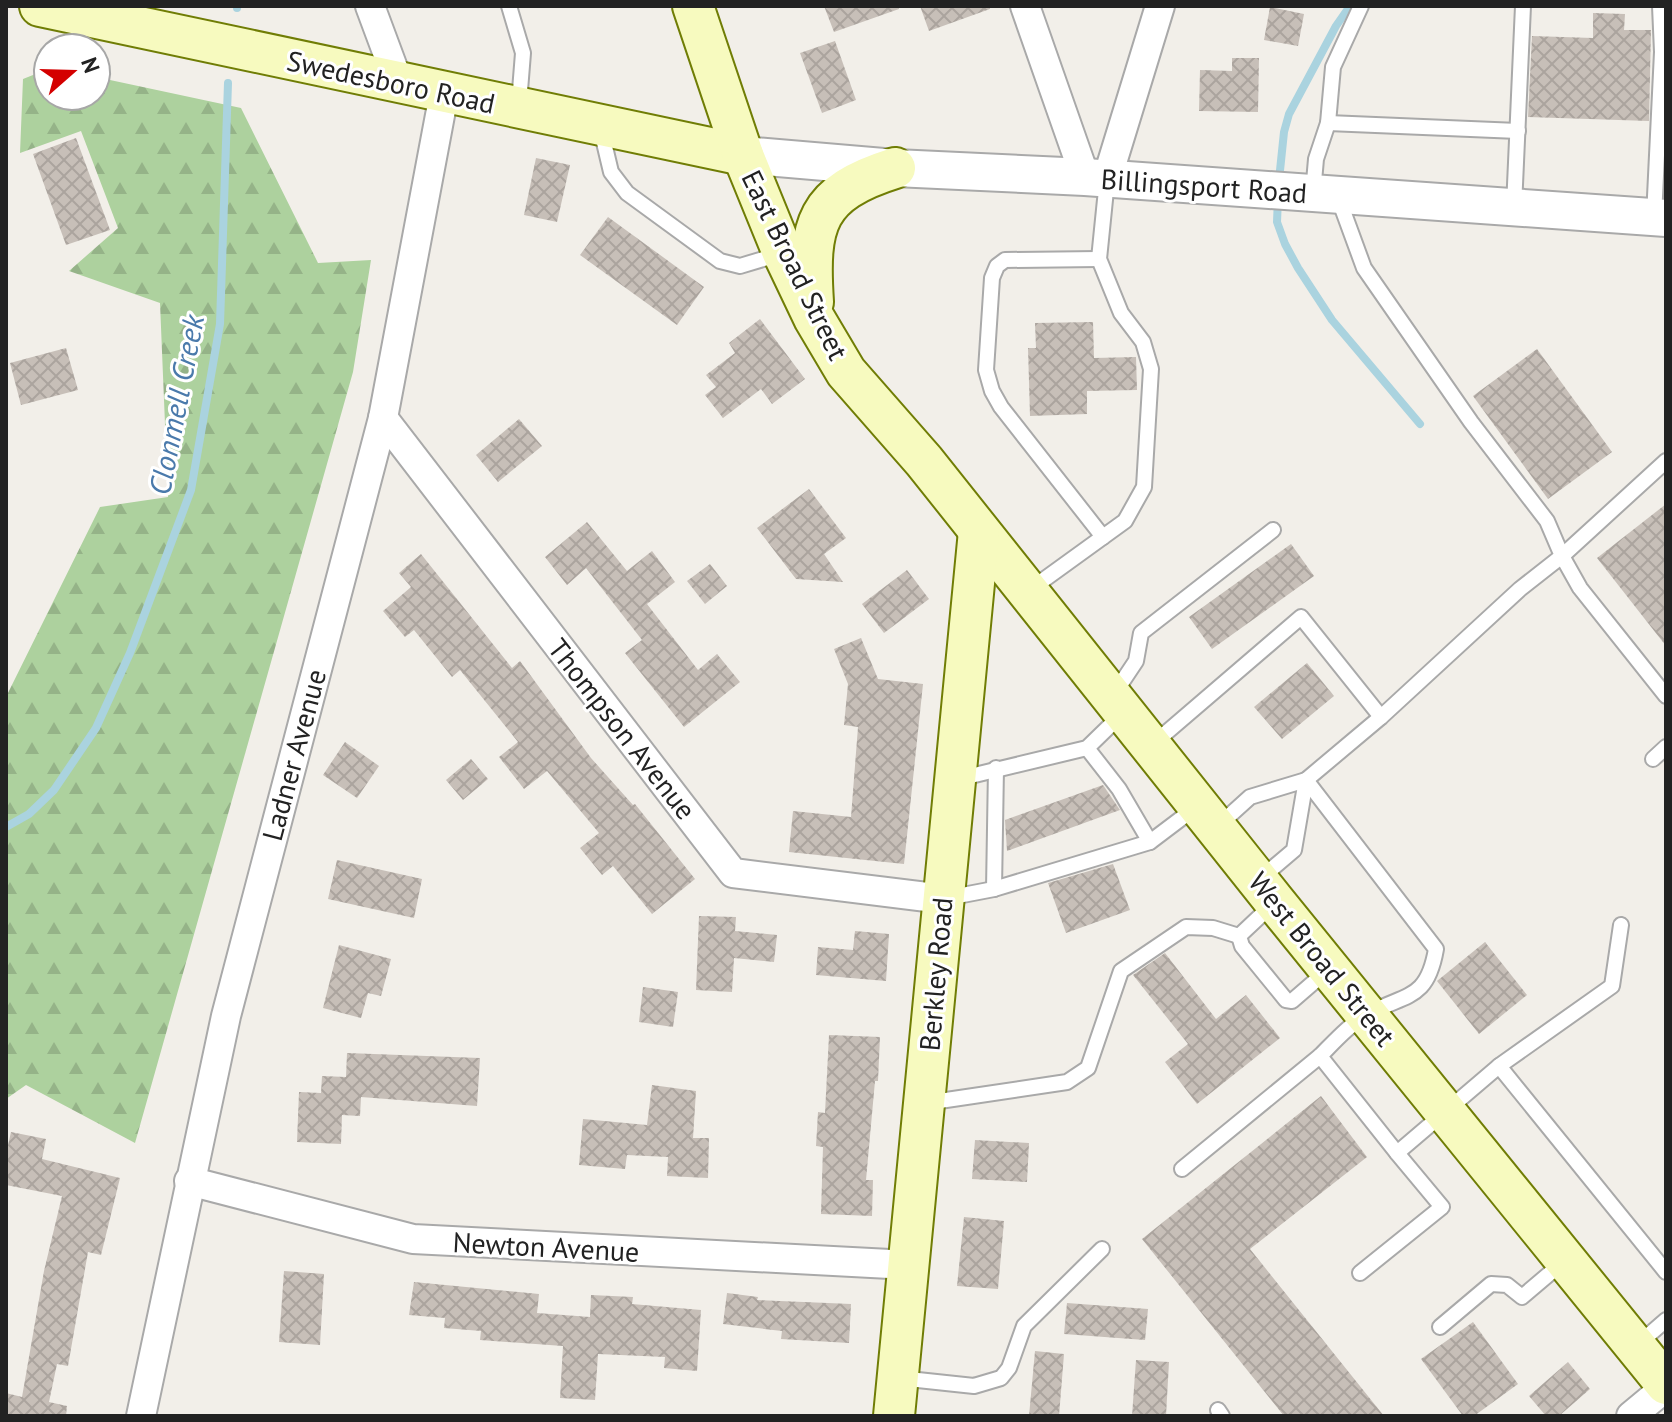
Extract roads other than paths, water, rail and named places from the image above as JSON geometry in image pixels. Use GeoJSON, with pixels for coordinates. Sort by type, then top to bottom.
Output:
{"type":"FeatureCollection","features":[{"type":"Feature","properties":{"kind":"main road","name":"Swedesboro Road"},"geometry":{"type":"LineString","coordinates":[[40,6],[743,155]]}},
{"type":"Feature","properties":{"kind":"main road","name":"East Broad Street"},"geometry":{"type":"LineString","coordinates":[[693,6],[743,155],[783,253],[814,318],[846,372],[924,461],[979,531]]}},
{"type":"Feature","properties":{"kind":"main road"},"geometry":{"type":"LineString","coordinates":[[814,318],[810,253],[822,212],[844,189],[895,168]]}},
{"type":"Feature","properties":{"kind":"main road","name":"West Broad Street"},"geometry":{"type":"LineString","coordinates":[[979,531],[1666,1386]]}},
{"type":"Feature","properties":{"kind":"main road","name":"Berkley Road"},"geometry":{"type":"LineString","coordinates":[[896,1397],[943,899],[958,779],[979,531]]}},
{"type":"Feature","properties":{"kind":"street"},"geometry":{"type":"LineString","coordinates":[[370,6],[399,84]]}},
{"type":"Feature","properties":{"kind":"street"},"geometry":{"type":"LineString","coordinates":[[1025,6],[1096,178]]}},
{"type":"Feature","properties":{"kind":"street"},"geometry":{"type":"LineString","coordinates":[[1096,178],[1160,6]]}},
{"type":"Feature","properties":{"kind":"street","name":"Ladner Avenue"},"geometry":{"type":"LineString","coordinates":[[141,1416],[226,1016],[383,418],[444,94]]}},
{"type":"Feature","properties":{"kind":"street","name":"Billingsport Road"},"geometry":{"type":"LineString","coordinates":[[743,155],[895,168],[1096,178],[1660,217]]}},
{"type":"Feature","properties":{"kind":"street","name":"Thompson Avenue"},"geometry":{"type":"LineString","coordinates":[[383,418],[733,873],[943,899]]}},
{"type":"Feature","properties":{"kind":"street","name":"Newton Avenue"},"geometry":{"type":"LineString","coordinates":[[189,1181],[413,1239],[909,1265]]}},
{"type":"Feature","properties":{"kind":"street"},"geometry":{"type":"LineString","coordinates":[[1631,1416],[1666,1386]]}},
{"type":"Feature","properties":{"kind":"lane"},"geometry":{"type":"LineString","coordinates":[[509,6],[523,53],[519,109]]}},
{"type":"Feature","properties":{"kind":"lane"},"geometry":{"type":"LineString","coordinates":[[1361,6],[1333,67],[1328,123],[1316,159],[1316,195],[1471,422],[1547,521],[1580,588],[1666,696]]}},
{"type":"Feature","properties":{"kind":"lane"},"geometry":{"type":"LineString","coordinates":[[1514,208],[1523,6]]}},
{"type":"Feature","properties":{"kind":"lane"},"geometry":{"type":"LineString","coordinates":[[1660,6],[1660,217]]}},
{"type":"Feature","properties":{"kind":"lane"},"geometry":{"type":"LineString","coordinates":[[1328,123],[1518,131]]}},
{"type":"Feature","properties":{"kind":"lane"},"geometry":{"type":"LineString","coordinates":[[600,126],[611,172],[627,193],[720,261],[740,266],[783,253]]}},
{"type":"Feature","properties":{"kind":"lane"},"geometry":{"type":"LineString","coordinates":[[1028,592],[1125,521],[1144,487],[1151,369],[1143,342],[1121,313],[1099,259],[1096,178]]}},
{"type":"Feature","properties":{"kind":"lane"},"geometry":{"type":"LineString","coordinates":[[1099,259],[1005,260],[997,266],[992,278],[986,370],[1001,407],[1103,537]]}},
{"type":"Feature","properties":{"kind":"lane"},"geometry":{"type":"LineString","coordinates":[[943,899],[994,889],[1150,842],[1250,797],[1306,780],[1381,717],[1666,461]]}},
{"type":"Feature","properties":{"kind":"lane"},"geometry":{"type":"LineString","coordinates":[[958,779],[1087,748],[1118,705],[1136,661],[1141,633],[1273,530]]}},
{"type":"Feature","properties":{"kind":"lane"},"geometry":{"type":"LineString","coordinates":[[1151,746],[1301,617],[1381,717]]}},
{"type":"Feature","properties":{"kind":"lane"},"geometry":{"type":"LineString","coordinates":[[1653,759],[1666,747]]}},
{"type":"Feature","properties":{"kind":"lane"},"geometry":{"type":"LineString","coordinates":[[1087,748],[1119,789],[1150,842]]}},
{"type":"Feature","properties":{"kind":"lane"},"geometry":{"type":"LineString","coordinates":[[994,889],[996,768]]}},
{"type":"Feature","properties":{"kind":"lane"},"geometry":{"type":"LineString","coordinates":[[1306,780],[1294,850],[1239,936],[1242,946],[1286,1000],[1292,1001],[1329,969]]}},
{"type":"Feature","properties":{"kind":"lane"},"geometry":{"type":"LineString","coordinates":[[1182,1169],[1366,1015],[1413,996],[1432,972],[1436,949],[1306,780]]}},
{"type":"Feature","properties":{"kind":"lane"},"geometry":{"type":"LineString","coordinates":[[1397,1153],[1499,1066],[1612,986],[1621,925]]}},
{"type":"Feature","properties":{"kind":"lane"},"geometry":{"type":"LineString","coordinates":[[925,1103],[1067,1082],[1088,1068],[1121,971],[1186,927],[1213,928],[1239,936]]}},
{"type":"Feature","properties":{"kind":"lane"},"geometry":{"type":"LineString","coordinates":[[1320,1056],[1442,1207],[1360,1273]]}},
{"type":"Feature","properties":{"kind":"lane"},"geometry":{"type":"LineString","coordinates":[[1499,1066],[1666,1272]]}},
{"type":"Feature","properties":{"kind":"lane"},"geometry":{"type":"LineString","coordinates":[[896,1397],[974,1386],[1001,1378],[1009,1368],[1024,1326],[1102,1249]]}},
{"type":"Feature","properties":{"kind":"lane"},"geometry":{"type":"LineString","coordinates":[[1440,1327],[1491,1284],[1507,1285],[1522,1297],[1566,1260]]}},
{"type":"Feature","properties":{"kind":"lane"},"geometry":{"type":"LineString","coordinates":[[1635,1346],[1666,1320]]}},
{"type":"Feature","properties":{"kind":"waterway"},"geometry":{"type":"LineString","coordinates":[[1279,180],[1289,114],[1350,6]]}},
{"type":"Feature","properties":{"kind":"waterway","name":"Clonmell Creek"},"geometry":{"type":"LineString","coordinates":[[6,827],[29,814],[54,790],[96,728],[130,653],[191,490],[220,324],[228,83]]}},
{"type":"Feature","properties":{"kind":"waterway"},"geometry":{"type":"LineString","coordinates":[[1278,198],[1277,222],[1298,268],[1332,320],[1420,424]]}}]}
